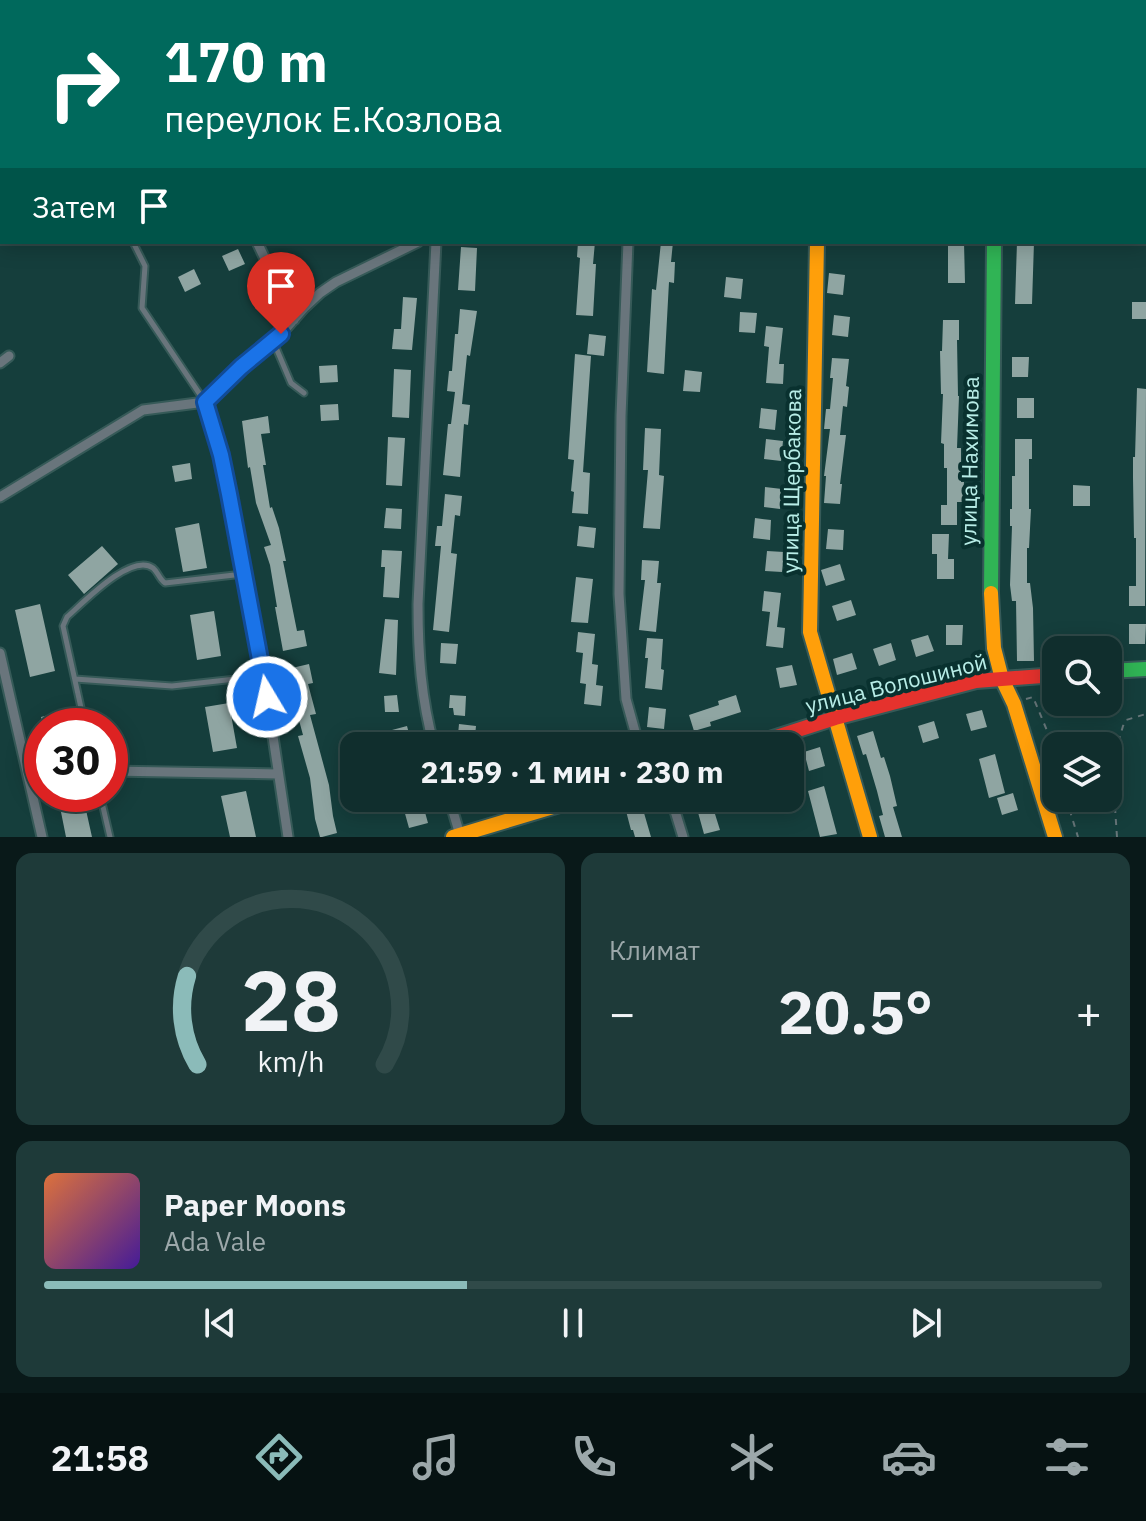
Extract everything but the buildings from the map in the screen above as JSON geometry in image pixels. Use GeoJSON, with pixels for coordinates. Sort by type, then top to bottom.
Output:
{"type":"FeatureCollection","features":[{"type":"Feature","properties":{"kind":"street"},"geometry":{"type":"LineString","coordinates":[[258,244],[294,320]]}},
{"type":"Feature","properties":{"kind":"street"},"geometry":{"type":"LineString","coordinates":[[0,497],[143,410],[205,402],[241,367],[274,342],[304,308],[336,282],[414,244]]}},
{"type":"Feature","properties":{"kind":"street"},"geometry":{"type":"LineString","coordinates":[[431,732],[419,670],[418,604],[436,244]]}},
{"type":"Feature","properties":{"kind":"street"},"geometry":{"type":"LineString","coordinates":[[628,244],[621,416],[619,594],[626,699],[635,732]]}},
{"type":"Feature","properties":{"kind":"street","name":"улица Щербакова"},"geometry":{"type":"LineString","coordinates":[[817,244],[810,632],[870,837]]}},
{"type":"Feature","properties":{"kind":"street","name":"улица Нахимова"},"geometry":{"type":"LineString","coordinates":[[994,244],[990,582],[994,648],[1055,837]]}},
{"type":"Feature","properties":{"kind":"street"},"geometry":{"type":"LineString","coordinates":[[0,363],[9,356]]}},
{"type":"Feature","properties":{"kind":"street"},"geometry":{"type":"LineString","coordinates":[[205,402],[221,455],[245,574],[288,837]]}},
{"type":"Feature","properties":{"kind":"street"},"geometry":{"type":"LineString","coordinates":[[0,653],[24,756]]}},
{"type":"Feature","properties":{"kind":"street"},"geometry":{"type":"LineString","coordinates":[[1122,670],[1146,669]]}},
{"type":"Feature","properties":{"kind":"street","name":"улица Волошиной"},"geometry":{"type":"LineString","coordinates":[[792,732],[976,681],[1042,676]]}},
{"type":"Feature","properties":{"kind":"street"},"geometry":{"type":"LineString","coordinates":[[128,771],[278,774]]}},
{"type":"Feature","properties":{"kind":"street"},"geometry":{"type":"LineString","coordinates":[[37,812],[42,837]]}},
{"type":"Feature","properties":{"kind":"street"},"geometry":{"type":"LineString","coordinates":[[455,812],[465,835],[538,812]]}},
{"type":"Feature","properties":{"kind":"street"},"geometry":{"type":"LineString","coordinates":[[675,812],[683,837]]}},
{"type":"Feature","properties":{"kind":"lane"},"geometry":{"type":"LineString","coordinates":[[134,244],[145,266],[142,308],[205,402]]}},
{"type":"Feature","properties":{"kind":"lane"},"geometry":{"type":"LineString","coordinates":[[274,342],[291,383],[304,393]]}},
{"type":"Feature","properties":{"kind":"lane"},"geometry":{"type":"LineString","coordinates":[[81,708],[63,626],[67,617],[124,569],[144,565],[154,569],[165,583],[245,574]]}},
{"type":"Feature","properties":{"kind":"lane"},"geometry":{"type":"LineString","coordinates":[[75,679],[172,686],[264,676]]}},
{"type":"Feature","properties":{"kind":"lane"},"geometry":{"type":"LineString","coordinates":[[104,812],[110,837]]}},
{"type":"Feature","properties":{"kind":"path"},"geometry":{"type":"LineString","coordinates":[[1014,704],[1033,697],[1048,732]]}},
{"type":"Feature","properties":{"kind":"path"},"geometry":{"type":"LineString","coordinates":[[1117,837],[1112,764],[1126,720],[1146,714]]}},
{"type":"Feature","properties":{"kind":"path"},"geometry":{"type":"LineString","coordinates":[[1070,812],[1078,837]]}},
{"type":"Feature","properties":{"kind":"traffic: fast"},"geometry":{"type":"LineString","coordinates":[[991,593],[994,244]]}},
{"type":"Feature","properties":{"kind":"traffic: fast"},"geometry":{"type":"LineString","coordinates":[[1122,670],[1146,669]]}},
{"type":"Feature","properties":{"kind":"traffic: slow"},"geometry":{"type":"LineString","coordinates":[[817,244],[810,632],[870,837]]}},
{"type":"Feature","properties":{"kind":"traffic: slow"},"geometry":{"type":"LineString","coordinates":[[991,593],[994,648],[1002,679],[1014,704],[1055,837]]}},
{"type":"Feature","properties":{"kind":"traffic: slow"},"geometry":{"type":"LineString","coordinates":[[453,837],[536,812]]}},
{"type":"Feature","properties":{"kind":"traffic: jam"},"geometry":{"type":"LineString","coordinates":[[792,732],[976,681],[1042,676]]}},
{"type":"Feature","properties":{"kind":"route"},"geometry":{"type":"LineString","coordinates":[[267,697],[221,455],[205,402],[281,334]]}}]}
